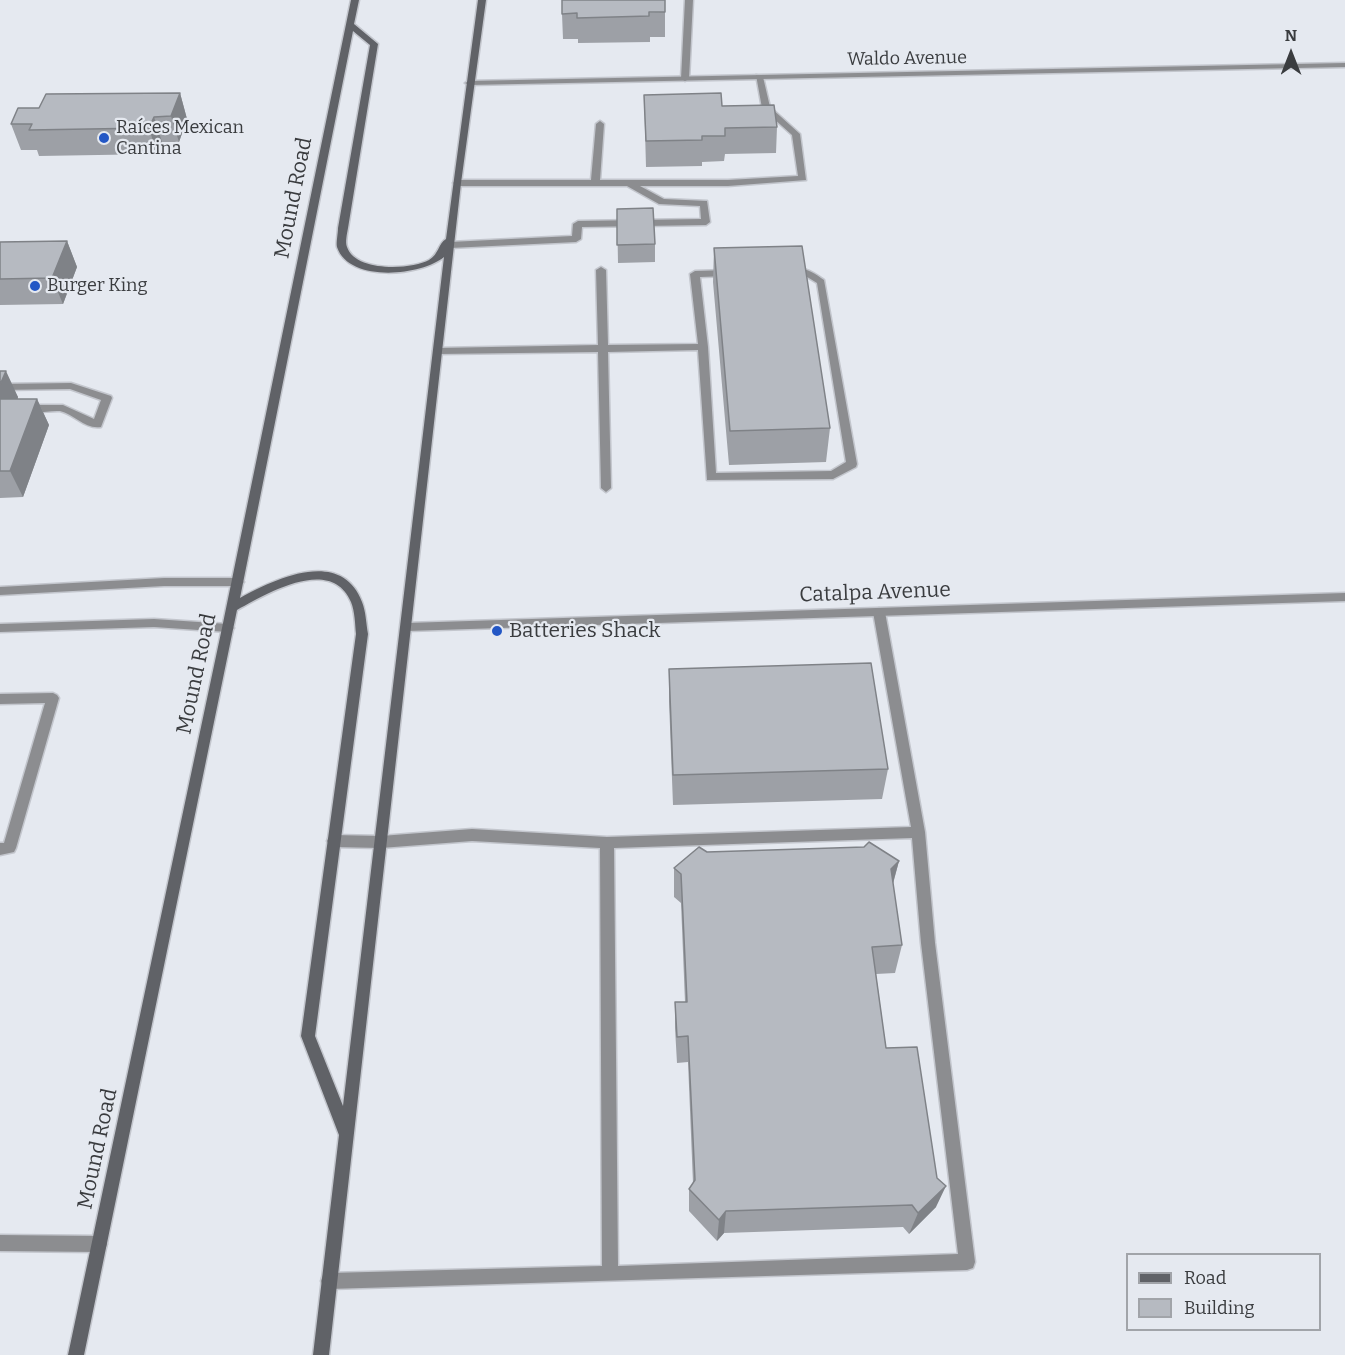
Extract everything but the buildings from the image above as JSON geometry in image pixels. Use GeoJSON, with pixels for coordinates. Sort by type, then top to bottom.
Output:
{"type":"FeatureCollection","features":[{"type":"Feature","properties":{"kind":"main road","name":"Mound Road"},"geometry":{"type":"LineString","coordinates":[[76,1355],[238,582],[355,0]]}},
{"type":"Feature","properties":{"kind":"main road"},"geometry":{"type":"LineString","coordinates":[[321,1355],[457,183],[482,0]]}},
{"type":"Feature","properties":{"kind":"main road"},"geometry":{"type":"LineString","coordinates":[[350,25],[374,44],[343,228],[342,247],[349,256],[374,270],[399,271],[424,266],[442,255],[452,226]]}},
{"type":"Feature","properties":{"kind":"main road"},"geometry":{"type":"LineString","coordinates":[[232,608],[268,586],[288,579],[311,575],[335,579],[354,596],[359,612],[362,634],[308,1036],[346,1132]]}},
{"type":"Feature","properties":{"kind":"street"},"geometry":{"type":"LineString","coordinates":[[685,79],[688,0]]}},
{"type":"Feature","properties":{"kind":"street","name":"Waldo Avenue"},"geometry":{"type":"LineString","coordinates":[[469,83],[1345,64]]}},
{"type":"Feature","properties":{"kind":"street"},"geometry":{"type":"LineString","coordinates":[[457,183],[728,183],[803,178],[796,134],[766,108],[759,77]]}},
{"type":"Feature","properties":{"kind":"street"},"geometry":{"type":"LineString","coordinates":[[595,183],[600,124]]}},
{"type":"Feature","properties":{"kind":"street"},"geometry":{"type":"LineString","coordinates":[[450,245],[576,239],[578,224],[706,222],[704,203],[662,202],[629,183]]}},
{"type":"Feature","properties":{"kind":"street"},"geometry":{"type":"LineString","coordinates":[[600,270],[606,488]]}},
{"type":"Feature","properties":{"kind":"street"},"geometry":{"type":"LineString","coordinates":[[740,273],[695,274],[703,347],[711,477],[833,475],[852,464],[821,282],[806,272],[784,272]]}},
{"type":"Feature","properties":{"kind":"street"},"geometry":{"type":"LineString","coordinates":[[438,351],[703,347]]}},
{"type":"Feature","properties":{"kind":"street"},"geometry":{"type":"LineString","coordinates":[[0,387],[71,386],[106,398],[97,425],[63,408],[14,408]]}},
{"type":"Feature","properties":{"kind":"street"},"geometry":{"type":"LineString","coordinates":[[0,591],[164,582],[238,582]]}},
{"type":"Feature","properties":{"kind":"street","name":"Catalpa Avenue"},"geometry":{"type":"LineString","coordinates":[[407,627],[1345,597]]}},
{"type":"Feature","properties":{"kind":"street"},"geometry":{"type":"LineString","coordinates":[[329,1281],[967,1262],[928,943],[918,832],[879,612]]}},
{"type":"Feature","properties":{"kind":"street"},"geometry":{"type":"LineString","coordinates":[[0,628],[154,623],[228,628]]}},
{"type":"Feature","properties":{"kind":"street"},"geometry":{"type":"LineString","coordinates":[[0,699],[53,698],[9,848],[0,849]]}},
{"type":"Feature","properties":{"kind":"street"},"geometry":{"type":"LineString","coordinates":[[334,841],[381,842],[472,835],[607,843],[918,832]]}},
{"type":"Feature","properties":{"kind":"street"},"geometry":{"type":"LineString","coordinates":[[607,843],[610,1274]]}},
{"type":"Feature","properties":{"kind":"street"},"geometry":{"type":"LineString","coordinates":[[0,1243],[99,1244]]}},
{"type":"Feature","properties":{"kind":"place","name":"Raíces Mexican Cantina"},"geometry":{"type":"Point","coordinates":[104,138]}},
{"type":"Feature","properties":{"kind":"place","name":"Burger King"},"geometry":{"type":"Point","coordinates":[35,286]}},
{"type":"Feature","properties":{"kind":"place","name":"Batteries Shack"},"geometry":{"type":"Point","coordinates":[497,631]}}]}
